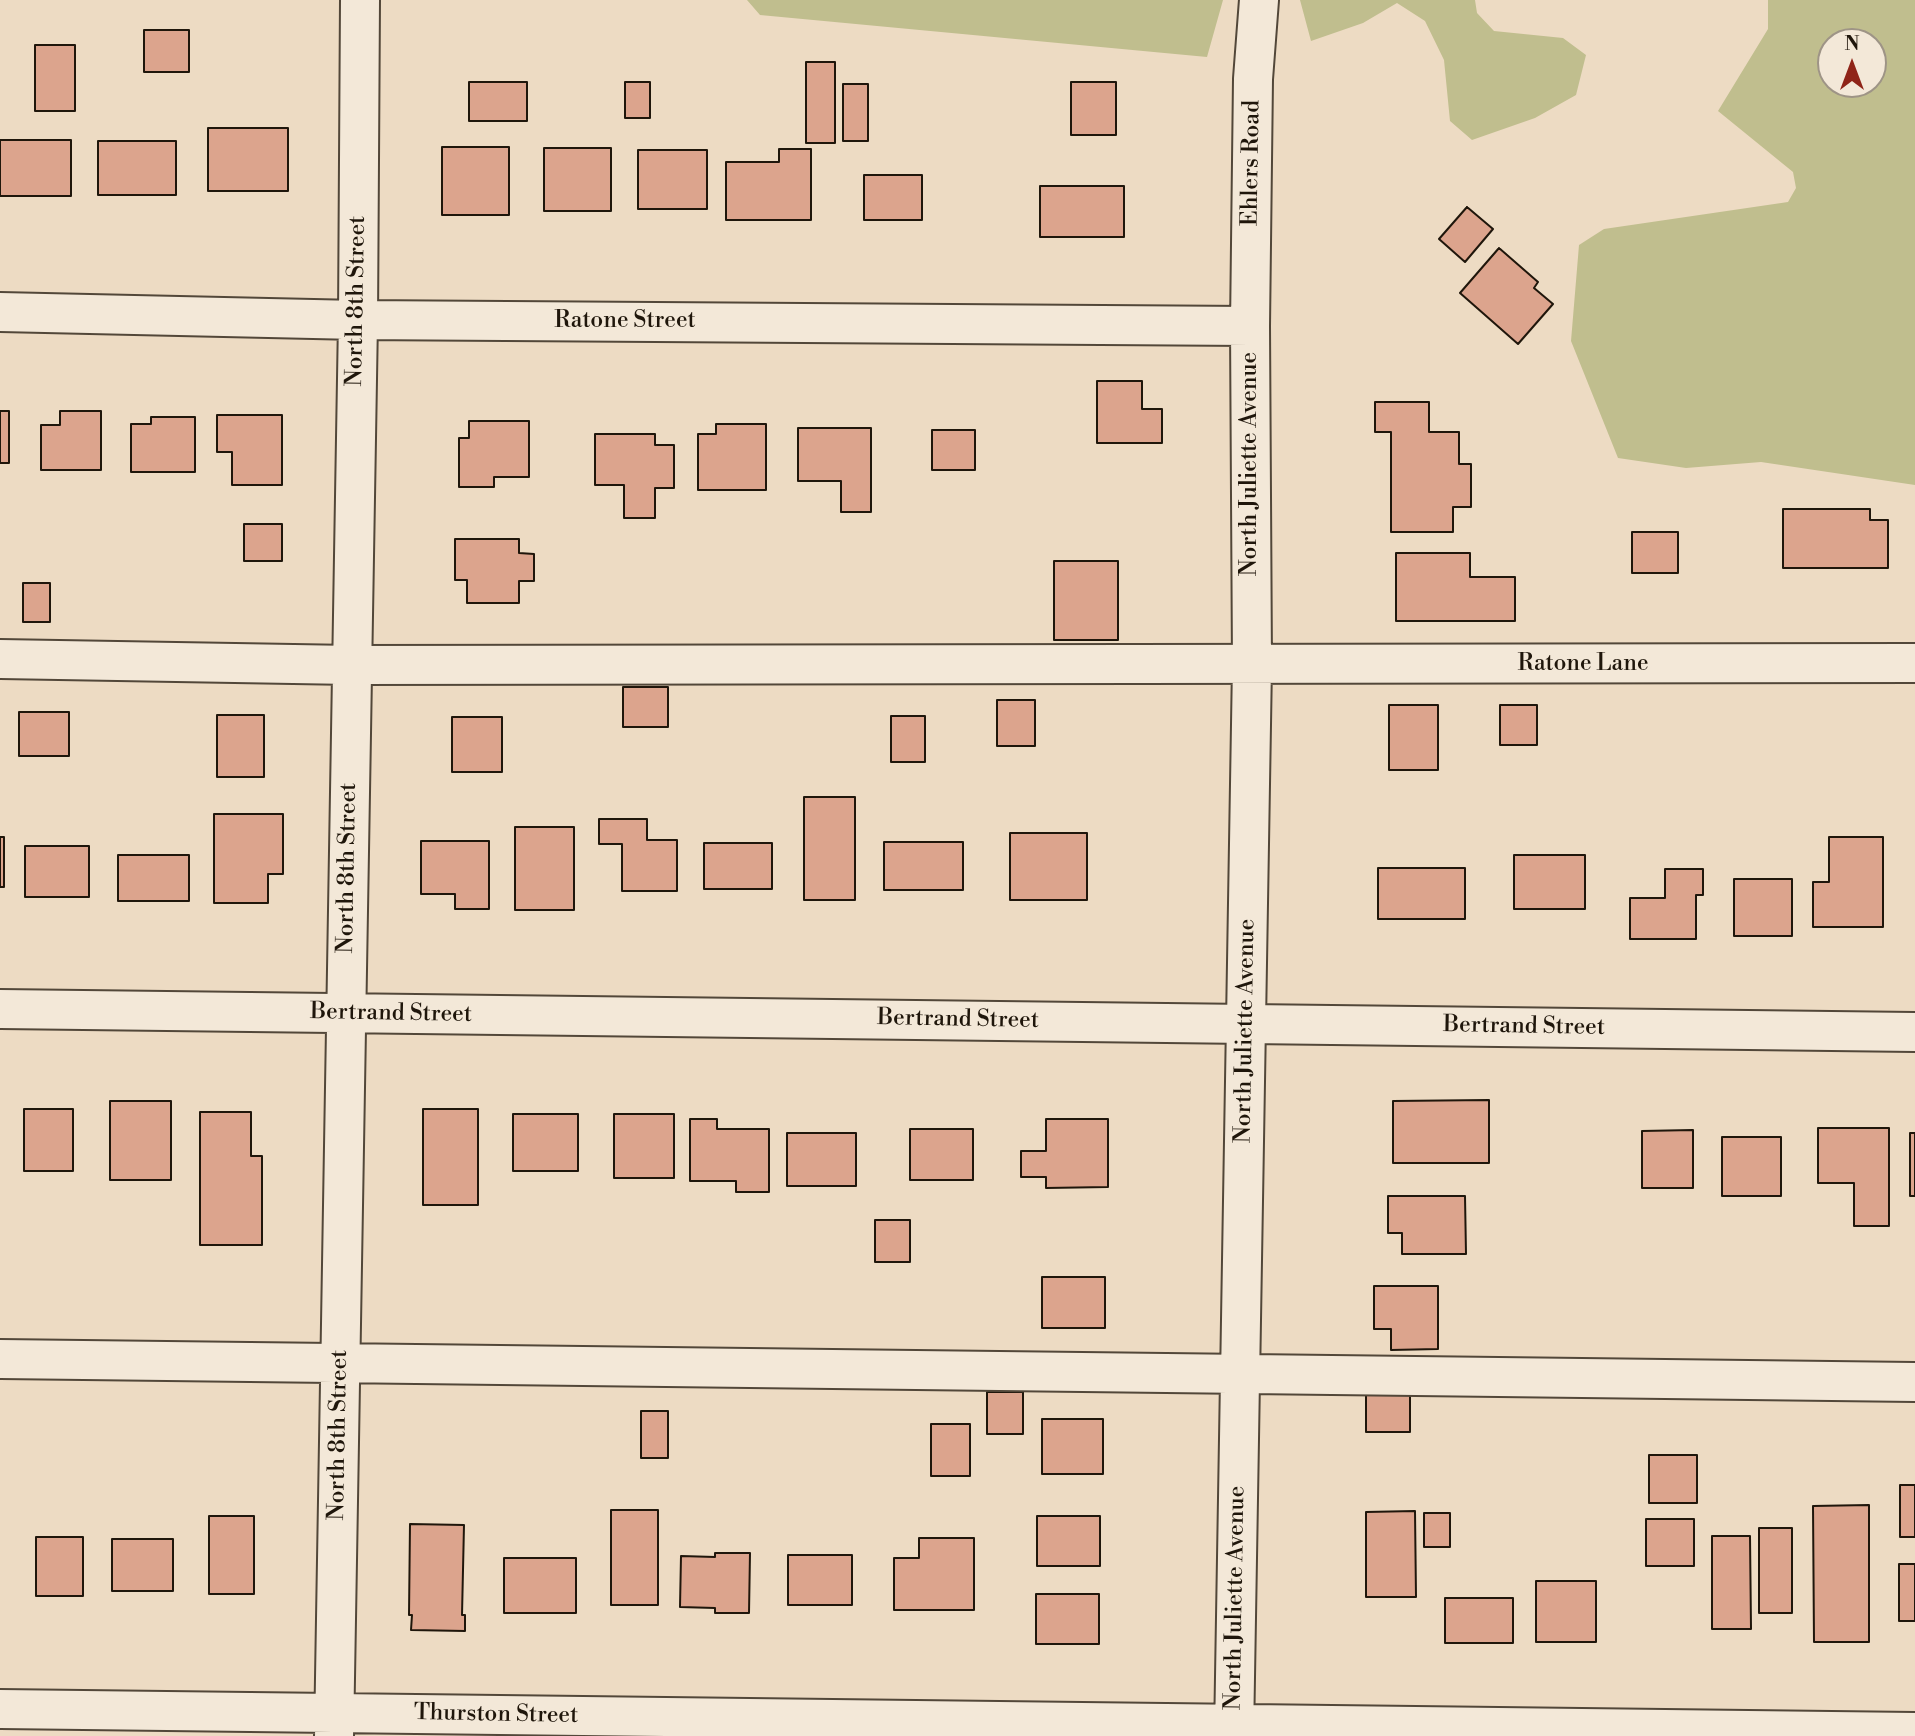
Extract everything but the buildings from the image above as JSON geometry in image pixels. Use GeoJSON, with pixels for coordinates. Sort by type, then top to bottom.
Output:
{"type":"FeatureCollection","features":[{"type":"Feature","properties":{"kind":"street","name":"North 8th Street"},"geometry":{"type":"LineString","coordinates":[[335,1724],[358,320],[360,0]]}},
{"type":"Feature","properties":{"kind":"street","name":"Ehlers Road"},"geometry":{"type":"LineString","coordinates":[[1250,326],[1253,79],[1259,0]]}},
{"type":"Feature","properties":{"kind":"street","name":"Ratone Street"},"geometry":{"type":"LineString","coordinates":[[0,312],[358,320],[1250,326]]}},
{"type":"Feature","properties":{"kind":"street","name":"North Juliette Avenue"},"geometry":{"type":"LineString","coordinates":[[1234,1730],[1252,665],[1250,326]]}},
{"type":"Feature","properties":{"kind":"street","name":"Ratone Lane"},"geometry":{"type":"LineString","coordinates":[[0,659],[352,665],[1915,663]]}},
{"type":"Feature","properties":{"kind":"street","name":"Bertrand Street"},"geometry":{"type":"LineString","coordinates":[[0,1009],[1915,1032]]}},
{"type":"Feature","properties":{"kind":"street"},"geometry":{"type":"LineString","coordinates":[[0,1359],[1915,1382]]}},
{"type":"Feature","properties":{"kind":"street","name":"Thurston Street"},"geometry":{"type":"LineString","coordinates":[[0,1709],[335,1724],[1915,1732]]}},
{"type":"Feature","properties":{"kind":"shaded area"},"geometry":{"type":"Polygon","coordinates":[[[747,0],[1223,0],[1207,57],[760,15],[747,0]]]}},
{"type":"Feature","properties":{"kind":"shaded area"},"geometry":{"type":"Polygon","coordinates":[[[1300,0],[1475,0],[1477,13],[1494,31],[1563,38],[1586,55],[1576,95],[1535,118],[1472,140],[1450,121],[1444,60],[1425,21],[1397,3],[1363,23],[1311,41],[1300,0]]]}},
{"type":"Feature","properties":{"kind":"shaded area"},"geometry":{"type":"Polygon","coordinates":[[[1768,0],[1915,0],[1915,485],[1761,462],[1686,468],[1618,458],[1571,341],[1579,245],[1604,229],[1788,202],[1796,188],[1793,172],[1718,111],[1768,29],[1768,0]]]}}]}
